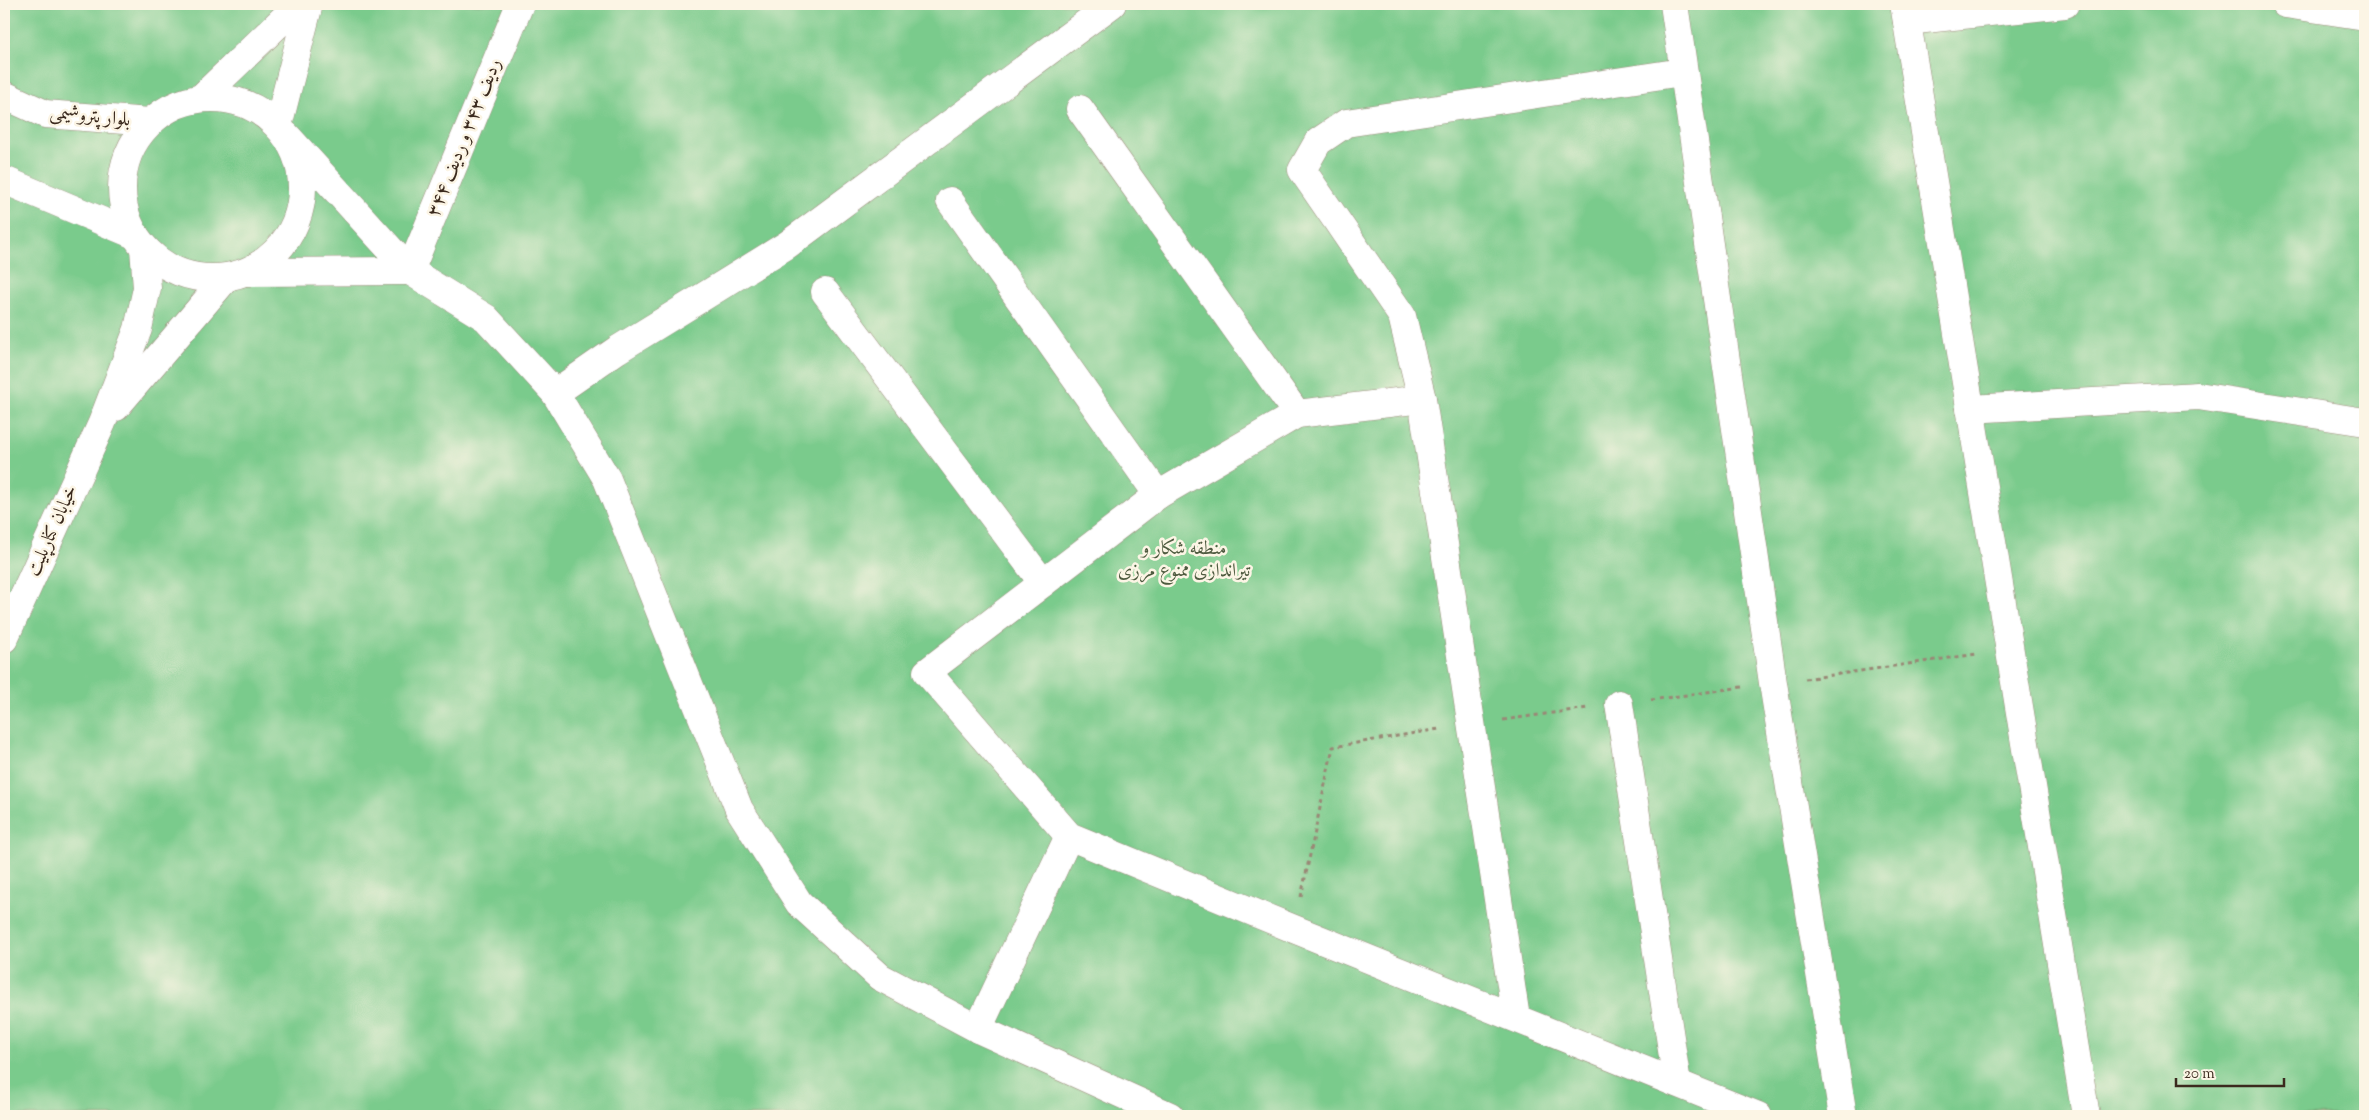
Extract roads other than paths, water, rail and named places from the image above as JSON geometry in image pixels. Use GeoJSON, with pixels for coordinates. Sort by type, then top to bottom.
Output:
{"type":"FeatureCollection","features":[{"type":"Feature","properties":{"kind":"street"},"geometry":{"type":"LineString","coordinates":[[201,98],[299,4]]}},
{"type":"Feature","properties":{"kind":"street"},"geometry":{"type":"LineString","coordinates":[[282,131],[310,4]]}},
{"type":"Feature","properties":{"kind":"street","name":"ردیف ۳۴۳ و ردیف ۳۴۴"},"geometry":{"type":"LineString","coordinates":[[410,271],[520,4]]}},
{"type":"Feature","properties":{"kind":"street"},"geometry":{"type":"LineString","coordinates":[[555,393],[617,350],[787,245],[1112,4]]}},
{"type":"Feature","properties":{"kind":"street"},"geometry":{"type":"LineString","coordinates":[[1674,4],[1682,72],[1774,693],[1842,1116]]}},
{"type":"Feature","properties":{"kind":"street"},"geometry":{"type":"LineString","coordinates":[[2065,4],[1905,12],[2086,1116]]}},
{"type":"Feature","properties":{"kind":"street"},"geometry":{"type":"LineString","coordinates":[[2285,4],[2365,16]]}},
{"type":"Feature","properties":{"kind":"street"},"geometry":{"type":"LineString","coordinates":[[1516,1018],[1422,399],[1402,316],[1302,170],[1318,142],[1346,124],[1682,72]]}},
{"type":"Feature","properties":{"kind":"street","name":"بلوار پتروشیمی"},"geometry":{"type":"LineString","coordinates":[[4,96],[45,114],[150,122]]}},
{"type":"Feature","properties":{"kind":"street"},"geometry":{"type":"LineString","coordinates":[[150,122],[173,106],[201,98],[229,99],[256,108],[282,131],[410,271],[486,318],[555,393],[607,479],[740,809],[799,903],[880,978],[978,1029],[1170,1116]]}},
{"type":"Feature","properties":{"kind":"street"},"geometry":{"type":"LineString","coordinates":[[1080,108],[1297,414]]}},
{"type":"Feature","properties":{"kind":"street","name":"خیابان کنارپلیت"},"geometry":{"type":"LineString","coordinates":[[4,639],[102,423],[138,329],[147,288],[139,241],[122,196],[128,156],[150,122]]}},
{"type":"Feature","properties":{"kind":"street","name":"خیابان کنارپلیت"},"geometry":{"type":"LineString","coordinates":[[102,423],[237,275],[280,249],[299,213],[301,172],[282,131]]}},
{"type":"Feature","properties":{"kind":"street"},"geometry":{"type":"LineString","coordinates":[[4,180],[139,241],[162,264],[181,274],[204,279],[237,275],[410,271]]}},
{"type":"Feature","properties":{"kind":"street"},"geometry":{"type":"LineString","coordinates":[[950,202],[1158,495]]}},
{"type":"Feature","properties":{"kind":"street"},"geometry":{"type":"LineString","coordinates":[[824,292],[1043,584]]}},
{"type":"Feature","properties":{"kind":"street"},"geometry":{"type":"LineString","coordinates":[[1970,409],[2198,396],[2365,422]]}},
{"type":"Feature","properties":{"kind":"street"},"geometry":{"type":"LineString","coordinates":[[1422,399],[1297,414],[1158,495],[927,672],[1069,836],[1758,1116]]}},
{"type":"Feature","properties":{"kind":"street"},"geometry":{"type":"LineString","coordinates":[[1619,704],[1677,1083]]}},
{"type":"Feature","properties":{"kind":"street"},"geometry":{"type":"LineString","coordinates":[[978,1029],[1069,836]]}},
{"type":"Feature","properties":{"kind":"park label","name":"منطقه شکار و تیراندازی ممنوع مرزی"},"geometry":{"type":"Point","coordinates":[1184,560]}}]}
